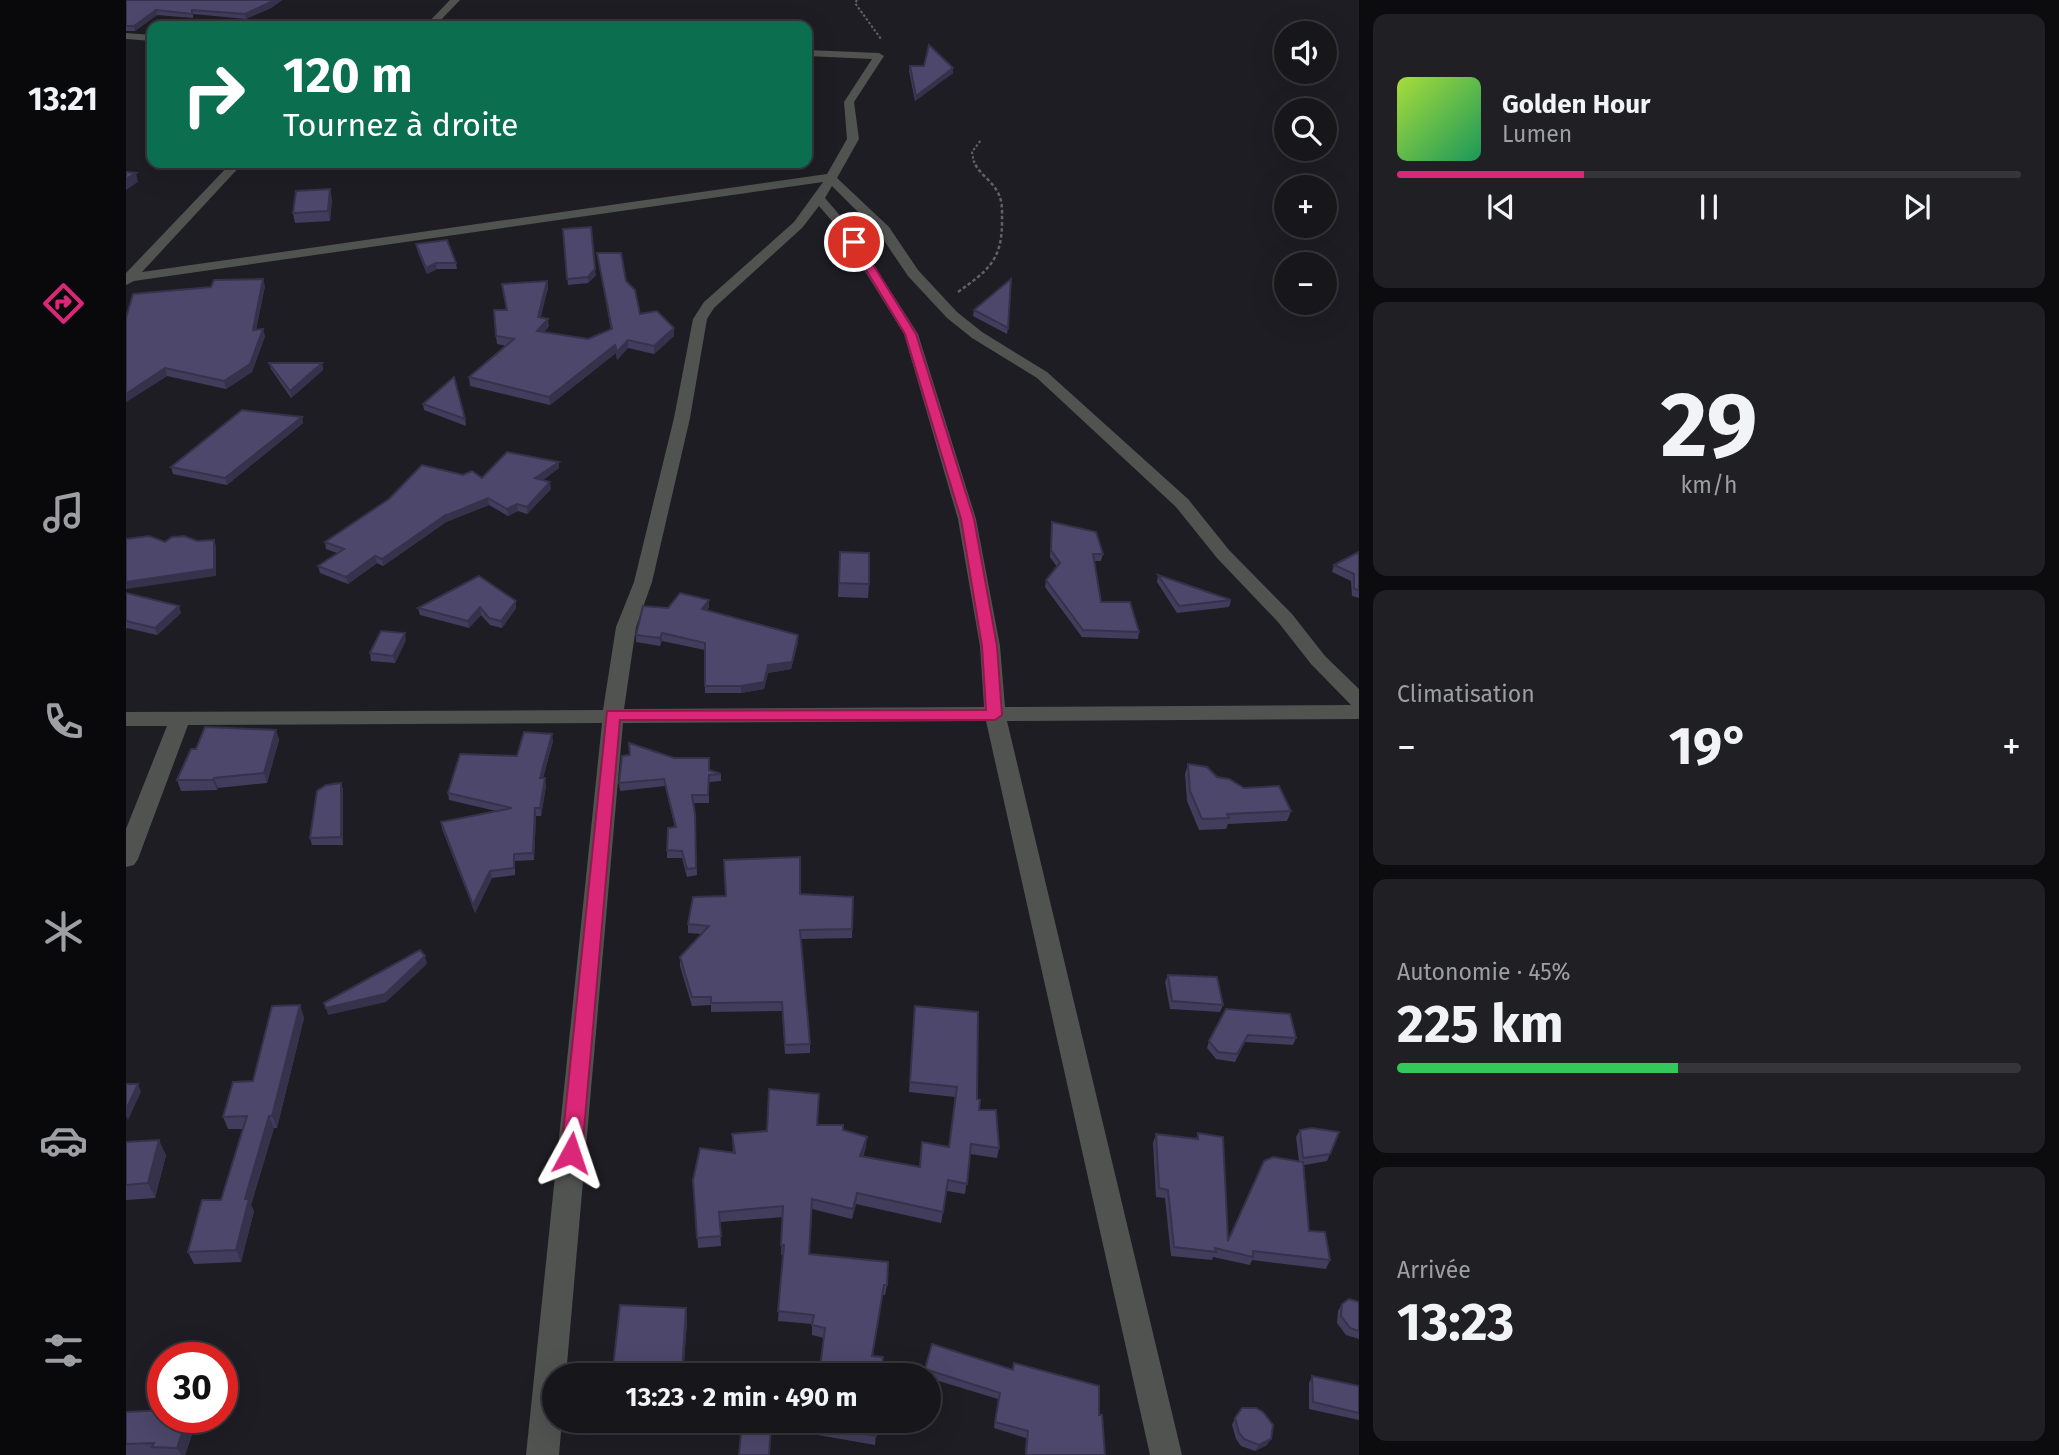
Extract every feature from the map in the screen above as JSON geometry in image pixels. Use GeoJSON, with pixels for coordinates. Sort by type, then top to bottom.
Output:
{"type":"FeatureCollection","features":[{"type":"Feature","properties":{"kind":"street"},"geometry":{"type":"LineString","coordinates":[[435,21],[455,0]]}},
{"type":"Feature","properties":{"kind":"street"},"geometry":{"type":"LineString","coordinates":[[126,36],[147,38]]}},
{"type":"Feature","properties":{"kind":"street"},"geometry":{"type":"LineString","coordinates":[[812,53],[879,57]]}},
{"type":"Feature","properties":{"kind":"street"},"geometry":{"type":"LineString","coordinates":[[543,1455],[613,715],[626,627],[643,582],[682,418],[700,319],[709,305],[798,225],[824,188],[853,139],[849,102],[879,57]]}},
{"type":"Feature","properties":{"kind":"street"},"geometry":{"type":"LineString","coordinates":[[127,279],[232,168]]}},
{"type":"Feature","properties":{"kind":"street"},"geometry":{"type":"LineString","coordinates":[[824,188],[843,226],[911,334],[967,519],[990,646],[995,715],[1166,1455]]}},
{"type":"Feature","properties":{"kind":"street"},"geometry":{"type":"LineString","coordinates":[[127,279],[824,188],[884,230],[913,273],[953,315],[978,335],[1042,374],[1085,416],[1130,453],[1145,472],[1182,503],[1223,554],[1285,618],[1318,660],[1359,701]]}},
{"type":"Feature","properties":{"kind":"street"},"geometry":{"type":"LineString","coordinates":[[126,719],[1359,712]]}},
{"type":"Feature","properties":{"kind":"street"},"geometry":{"type":"LineString","coordinates":[[126,859],[180,718]]}},
{"type":"Feature","properties":{"kind":"path"},"geometry":{"type":"LineString","coordinates":[[857,0],[855,4],[884,46],[879,57]]}},
{"type":"Feature","properties":{"kind":"path"},"geometry":{"type":"LineString","coordinates":[[953,315],[954,295],[988,271],[997,256],[1002,239],[1002,199],[991,180],[975,166],[972,152],[981,140]]}},
{"type":"Feature","properties":{"kind":"building"},"geometry":{"type":"Polygon","coordinates":[[[126,0],[275,0],[245,14],[192,10],[192,14],[156,10],[134,26],[126,26],[126,0]]]}},
{"type":"Feature","properties":{"kind":"building"},"geometry":{"type":"Polygon","coordinates":[[[929,45],[953,68],[916,96],[910,66],[924,66],[929,45]]]}},
{"type":"Feature","properties":{"kind":"building"},"geometry":{"type":"Polygon","coordinates":[[[126,172],[136,173],[126,179],[126,172]]]}},
{"type":"Feature","properties":{"kind":"building"},"geometry":{"type":"Polygon","coordinates":[[[330,189],[328,211],[293,213],[296,191],[330,189]]]}},
{"type":"Feature","properties":{"kind":"building"},"geometry":{"type":"Polygon","coordinates":[[[591,227],[595,269],[588,277],[567,279],[563,229],[591,227]]]}},
{"type":"Feature","properties":{"kind":"building"},"geometry":{"type":"Polygon","coordinates":[[[447,240],[456,263],[436,263],[426,268],[416,244],[447,240]]]}},
{"type":"Feature","properties":{"kind":"building"},"geometry":{"type":"Polygon","coordinates":[[[597,253],[621,253],[626,281],[635,290],[640,314],[657,311],[674,328],[654,346],[628,340],[617,352],[615,345],[549,397],[469,377],[514,339],[496,336],[494,310],[507,310],[502,284],[547,281],[538,317],[548,319],[537,331],[588,339],[612,329],[597,253]]]}},
{"type":"Feature","properties":{"kind":"building"},"geometry":{"type":"Polygon","coordinates":[[[263,279],[253,330],[263,329],[250,364],[224,381],[165,368],[126,394],[126,318],[133,294],[211,287],[214,280],[263,279]]]}},
{"type":"Feature","properties":{"kind":"building"},"geometry":{"type":"Polygon","coordinates":[[[1011,279],[1008,328],[974,310],[1011,279]]]}},
{"type":"Feature","properties":{"kind":"building"},"geometry":{"type":"Polygon","coordinates":[[[269,363],[322,363],[290,391],[269,363]]]}},
{"type":"Feature","properties":{"kind":"building"},"geometry":{"type":"Polygon","coordinates":[[[454,377],[465,419],[423,404],[454,377]]]}},
{"type":"Feature","properties":{"kind":"building"},"geometry":{"type":"Polygon","coordinates":[[[242,410],[302,417],[225,478],[171,467],[242,410]]]}},
{"type":"Feature","properties":{"kind":"building"},"geometry":{"type":"Polygon","coordinates":[[[507,452],[559,462],[535,478],[550,482],[527,507],[517,504],[507,509],[488,498],[445,516],[447,514],[382,559],[375,556],[346,577],[318,566],[344,549],[325,542],[389,499],[422,465],[463,475],[472,471],[482,478],[507,452]]]}},
{"type":"Feature","properties":{"kind":"building"},"geometry":{"type":"Polygon","coordinates":[[[1052,522],[1096,532],[1103,554],[1093,554],[1101,602],[1130,602],[1139,632],[1083,630],[1046,580],[1060,563],[1051,550],[1052,522]]]}},
{"type":"Feature","properties":{"kind":"building"},"geometry":{"type":"Polygon","coordinates":[[[149,536],[165,542],[172,537],[184,536],[197,541],[214,540],[214,569],[126,582],[126,539],[149,536]]]}},
{"type":"Feature","properties":{"kind":"building"},"geometry":{"type":"Polygon","coordinates":[[[840,552],[869,553],[869,584],[839,583],[840,552]]]}},
{"type":"Feature","properties":{"kind":"building"},"geometry":{"type":"Polygon","coordinates":[[[1359,552],[1359,590],[1354,589],[1354,574],[1334,565],[1359,552]]]}},
{"type":"Feature","properties":{"kind":"building"},"geometry":{"type":"Polygon","coordinates":[[[1158,575],[1231,600],[1179,606],[1158,575]]]}},
{"type":"Feature","properties":{"kind":"building"},"geometry":{"type":"Polygon","coordinates":[[[479,576],[516,601],[501,621],[489,618],[480,607],[468,621],[418,608],[479,576]]]}},
{"type":"Feature","properties":{"kind":"building"},"geometry":{"type":"Polygon","coordinates":[[[126,593],[179,606],[155,628],[126,621],[126,593]]]}},
{"type":"Feature","properties":{"kind":"building"},"geometry":{"type":"Polygon","coordinates":[[[680,593],[709,600],[702,609],[798,635],[792,662],[768,665],[764,682],[741,686],[705,686],[705,643],[662,633],[660,638],[636,635],[643,606],[668,608],[680,593]]]}},
{"type":"Feature","properties":{"kind":"building"},"geometry":{"type":"Polygon","coordinates":[[[381,631],[405,633],[393,656],[370,653],[381,631]]]}},
{"type":"Feature","properties":{"kind":"building"},"geometry":{"type":"Polygon","coordinates":[[[205,727],[276,730],[264,773],[213,780],[177,780],[191,749],[196,749],[205,727]]]}},
{"type":"Feature","properties":{"kind":"building"},"geometry":{"type":"Polygon","coordinates":[[[524,732],[552,734],[540,778],[545,778],[540,808],[535,808],[533,853],[514,854],[514,868],[490,871],[473,905],[441,822],[512,808],[448,793],[460,754],[517,756],[524,732]]]}},
{"type":"Feature","properties":{"kind":"building"},"geometry":{"type":"Polygon","coordinates":[[[629,743],[674,758],[709,758],[709,770],[721,774],[709,775],[708,795],[692,795],[696,868],[687,869],[682,851],[667,850],[668,828],[676,827],[664,779],[619,783],[622,756],[630,755],[629,743]]]}},
{"type":"Feature","properties":{"kind":"building"},"geometry":{"type":"Polygon","coordinates":[[[1188,764],[1207,767],[1217,777],[1229,779],[1244,788],[1279,786],[1291,811],[1227,814],[1229,818],[1202,819],[1190,791],[1188,764]]]}},
{"type":"Feature","properties":{"kind":"building"},"geometry":{"type":"Polygon","coordinates":[[[341,783],[341,837],[310,838],[317,791],[326,785],[341,783]]]}},
{"type":"Feature","properties":{"kind":"building"},"geometry":{"type":"Polygon","coordinates":[[[800,857],[800,894],[853,897],[852,929],[800,930],[810,1044],[785,1045],[782,1002],[711,1003],[711,997],[692,997],[680,957],[709,926],[688,924],[693,897],[726,896],[724,860],[800,857]]]}},
{"type":"Feature","properties":{"kind":"building"},"geometry":{"type":"Polygon","coordinates":[[[420,950],[425,956],[385,994],[326,1008],[324,1003],[420,950]]]}},
{"type":"Feature","properties":{"kind":"building"},"geometry":{"type":"Polygon","coordinates":[[[1168,975],[1217,977],[1223,1005],[1172,1001],[1168,975]]]}},
{"type":"Feature","properties":{"kind":"building"},"geometry":{"type":"Polygon","coordinates":[[[300,1005],[272,1116],[269,1116],[245,1199],[249,1199],[236,1250],[188,1252],[202,1200],[221,1200],[247,1116],[223,1117],[233,1082],[253,1081],[272,1006],[300,1005]]]}},
{"type":"Feature","properties":{"kind":"building"},"geometry":{"type":"Polygon","coordinates":[[[915,1006],[978,1012],[977,1099],[980,1100],[979,1110],[996,1110],[999,1148],[971,1144],[967,1184],[948,1180],[943,1212],[857,1193],[853,1209],[812,1199],[809,1254],[888,1262],[887,1285],[884,1285],[872,1356],[883,1357],[882,1363],[821,1363],[825,1328],[812,1325],[814,1315],[778,1311],[784,1245],[781,1245],[783,1206],[719,1212],[721,1236],[697,1238],[693,1180],[700,1148],[735,1153],[732,1134],[767,1131],[769,1089],[819,1094],[817,1125],[843,1125],[843,1130],[867,1137],[860,1156],[920,1167],[922,1142],[949,1147],[957,1087],[910,1082],[915,1006]]]}},
{"type":"Feature","properties":{"kind":"building"},"geometry":{"type":"Polygon","coordinates":[[[1226,1009],[1290,1014],[1296,1038],[1248,1035],[1237,1054],[1218,1052],[1209,1041],[1226,1009]]]}},
{"type":"Feature","properties":{"kind":"building"},"geometry":{"type":"Polygon","coordinates":[[[126,1084],[138,1084],[126,1110],[126,1084]]]}},
{"type":"Feature","properties":{"kind":"building"},"geometry":{"type":"Polygon","coordinates":[[[1312,1128],[1339,1132],[1330,1154],[1303,1158],[1300,1130],[1312,1128]]]}},
{"type":"Feature","properties":{"kind":"building"},"geometry":{"type":"Polygon","coordinates":[[[1198,1133],[1223,1137],[1228,1241],[1264,1161],[1273,1157],[1303,1162],[1309,1231],[1325,1232],[1330,1260],[1253,1251],[1253,1257],[1215,1248],[1216,1252],[1174,1247],[1168,1190],[1159,1188],[1156,1134],[1198,1139],[1198,1133]]]}},
{"type":"Feature","properties":{"kind":"building"},"geometry":{"type":"Polygon","coordinates":[[[159,1140],[148,1183],[126,1185],[126,1142],[159,1140]]]}},
{"type":"Feature","properties":{"kind":"building"},"geometry":{"type":"Polygon","coordinates":[[[1349,1299],[1359,1302],[1359,1331],[1350,1328],[1341,1316],[1342,1304],[1349,1299]]]}},
{"type":"Feature","properties":{"kind":"building"},"geometry":{"type":"Polygon","coordinates":[[[620,1305],[686,1308],[683,1363],[614,1363],[620,1305]]]}},
{"type":"Feature","properties":{"kind":"building"},"geometry":{"type":"Polygon","coordinates":[[[932,1344],[1013,1370],[1014,1363],[1099,1386],[1099,1415],[1102,1415],[1105,1455],[1026,1455],[1028,1431],[995,1422],[1000,1393],[941,1374],[941,1363],[927,1363],[932,1344]]]}},
{"type":"Feature","properties":{"kind":"building"},"geometry":{"type":"Polygon","coordinates":[[[1312,1376],[1359,1386],[1359,1413],[1313,1402],[1312,1376]]]}},
{"type":"Feature","properties":{"kind":"building"},"geometry":{"type":"Polygon","coordinates":[[[1242,1408],[1256,1408],[1263,1412],[1273,1425],[1271,1439],[1259,1445],[1244,1439],[1239,1433],[1235,1418],[1242,1408]]]}},
{"type":"Feature","properties":{"kind":"building"},"geometry":{"type":"Polygon","coordinates":[[[147,1411],[147,1433],[182,1433],[177,1448],[152,1447],[154,1443],[126,1444],[126,1412],[147,1411]]]}},
{"type":"Feature","properties":{"kind":"building"},"geometry":{"type":"Polygon","coordinates":[[[741,1433],[771,1433],[769,1455],[739,1455],[741,1433]]]}},
{"type":"Feature","properties":{"kind":"route"},"geometry":{"type":"LineString","coordinates":[[571,1153],[613,715],[995,715],[990,646],[967,519],[911,334],[854,242]]}}]}
